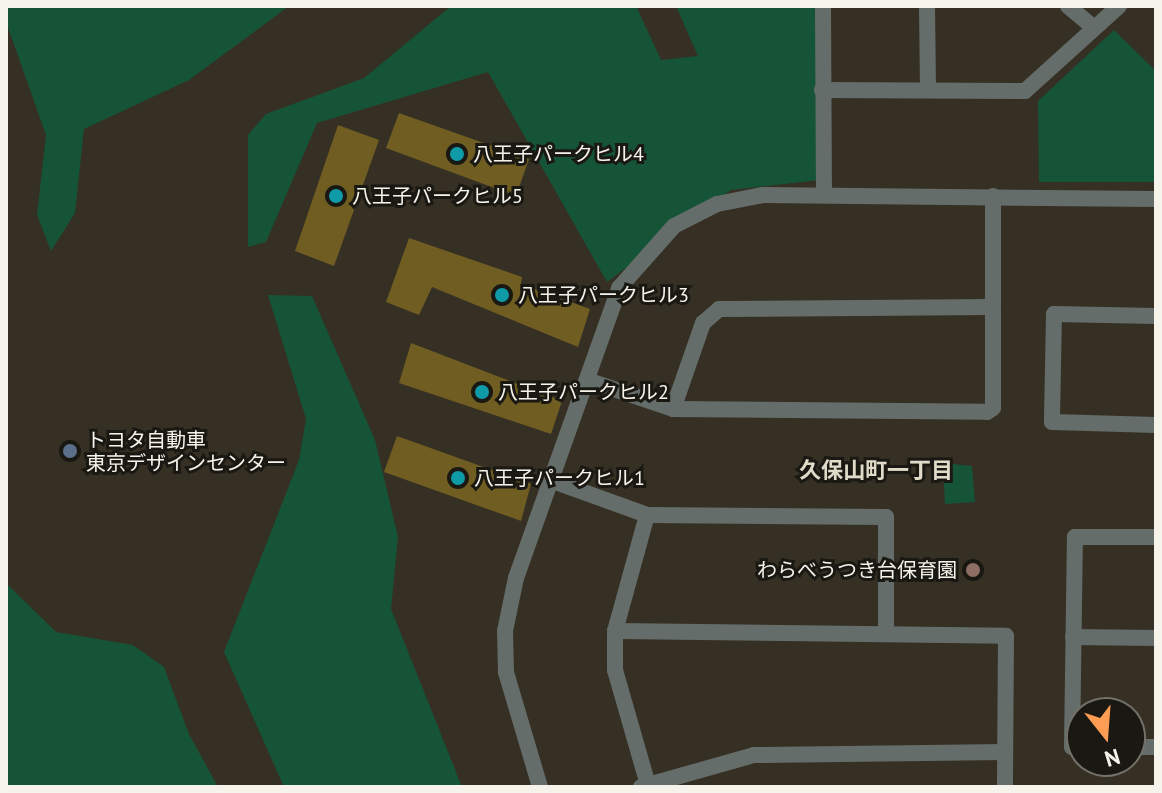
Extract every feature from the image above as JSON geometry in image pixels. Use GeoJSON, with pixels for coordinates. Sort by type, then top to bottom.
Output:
{"type":"FeatureCollection","features":[{"type":"Feature","properties":{"kind":"street"},"geometry":{"type":"LineString","coordinates":[[823,6],[824,193]]}},
{"type":"Feature","properties":{"kind":"street"},"geometry":{"type":"LineString","coordinates":[[927,6],[928,89]]}},
{"type":"Feature","properties":{"kind":"street"},"geometry":{"type":"LineString","coordinates":[[1068,6],[1094,28]]}},
{"type":"Feature","properties":{"kind":"street"},"geometry":{"type":"LineString","coordinates":[[822,90],[1025,91],[1119,6]]}},
{"type":"Feature","properties":{"kind":"street"},"geometry":{"type":"LineString","coordinates":[[540,787],[511,696],[505,631],[516,578],[619,288],[674,226],[717,204],[824,193],[1156,199]]}},
{"type":"Feature","properties":{"kind":"street"},"geometry":{"type":"LineString","coordinates":[[587,380],[673,409],[987,412],[993,408],[993,196]]}},
{"type":"Feature","properties":{"kind":"street"},"geometry":{"type":"LineString","coordinates":[[673,409],[703,323],[719,309],[993,307]]}},
{"type":"Feature","properties":{"kind":"street"},"geometry":{"type":"LineString","coordinates":[[1156,316],[1054,314],[1052,422],[1156,425]]}},
{"type":"Feature","properties":{"kind":"street"},"geometry":{"type":"LineString","coordinates":[[550,480],[647,515],[886,517],[886,634]]}},
{"type":"Feature","properties":{"kind":"street"},"geometry":{"type":"LineString","coordinates":[[647,515],[625,579],[615,631],[615,670],[645,786],[754,755],[1005,752]]}},
{"type":"Feature","properties":{"kind":"street"},"geometry":{"type":"LineString","coordinates":[[1072,697],[1075,537],[1156,537]]}},
{"type":"Feature","properties":{"kind":"street"},"geometry":{"type":"LineString","coordinates":[[615,631],[1006,636],[1005,787]]}},
{"type":"Feature","properties":{"kind":"street"},"geometry":{"type":"LineString","coordinates":[[1073,637],[1156,638]]}},
{"type":"Feature","properties":{"kind":"green space"},"geometry":{"type":"Polygon","coordinates":[[[6,6],[289,6],[189,80],[84,129],[75,213],[51,251],[37,215],[46,135],[6,22],[6,6]]]}},
{"type":"Feature","properties":{"kind":"green space"},"geometry":{"type":"Polygon","coordinates":[[[451,6],[636,6],[661,60],[698,56],[676,6],[819,6],[820,180],[731,190],[607,282],[488,72],[317,123],[266,242],[248,247],[248,135],[266,114],[364,78],[451,6]]]}},
{"type":"Feature","properties":{"kind":"green space"},"geometry":{"type":"Polygon","coordinates":[[[1114,30],[1156,71],[1156,182],[1039,182],[1038,101],[1114,30]]]}},
{"type":"Feature","properties":{"kind":"green space"},"geometry":{"type":"Polygon","coordinates":[[[268,295],[312,296],[375,440],[398,537],[391,609],[462,787],[284,787],[224,652],[299,460],[306,419],[268,295]]]}},
{"type":"Feature","properties":{"kind":"green space"},"geometry":{"type":"Polygon","coordinates":[[[943,463],[972,466],[975,502],[945,504],[943,463]]]}},
{"type":"Feature","properties":{"kind":"green space"},"geometry":{"type":"Polygon","coordinates":[[[6,583],[56,632],[133,645],[164,667],[189,734],[218,787],[6,787],[6,583]]]}},
{"type":"Feature","properties":{"kind":"building","name":"八王子パークヒル4"},"geometry":{"type":"Polygon","coordinates":[[[399,113],[529,159],[516,196],[386,148],[399,113]]]}},
{"type":"Feature","properties":{"kind":"building","name":"八王子パークヒル5"},"geometry":{"type":"Polygon","coordinates":[[[338,125],[379,140],[334,266],[295,251],[338,125]]]}},
{"type":"Feature","properties":{"kind":"building","name":"八王子パークヒル3"},"geometry":{"type":"Polygon","coordinates":[[[409,238],[522,277],[521,284],[590,309],[578,347],[432,287],[419,315],[386,302],[409,238]]]}},
{"type":"Feature","properties":{"kind":"building","name":"八王子パークヒル2"},"geometry":{"type":"Polygon","coordinates":[[[411,343],[562,401],[551,434],[399,383],[411,343]]]}},
{"type":"Feature","properties":{"kind":"building","name":"八王子パークヒル1"},"geometry":{"type":"Polygon","coordinates":[[[397,436],[531,484],[521,521],[384,472],[397,436]]]}},
{"type":"Feature","properties":{"kind":"place","name":"八王子パークヒル4"},"geometry":{"type":"Point","coordinates":[457,154]}},
{"type":"Feature","properties":{"kind":"place","name":"八王子パークヒル5"},"geometry":{"type":"Point","coordinates":[336,196]}},
{"type":"Feature","properties":{"kind":"place","name":"八王子パークヒル3"},"geometry":{"type":"Point","coordinates":[502,295]}},
{"type":"Feature","properties":{"kind":"place","name":"八王子パークヒル2"},"geometry":{"type":"Point","coordinates":[482,392]}},
{"type":"Feature","properties":{"kind":"place","name":"トヨタ自動車 東京デザインセンター"},"geometry":{"type":"Point","coordinates":[70,451]}},
{"type":"Feature","properties":{"kind":"place","name":"八王子パークヒル1"},"geometry":{"type":"Point","coordinates":[458,478]}},
{"type":"Feature","properties":{"kind":"place","name":"わらべうつき台保育園"},"geometry":{"type":"Point","coordinates":[973,570]}},
{"type":"Feature","properties":{"kind":"district","name":"久保山町一丁目"},"geometry":{"type":"Point","coordinates":[876,471]}}]}
